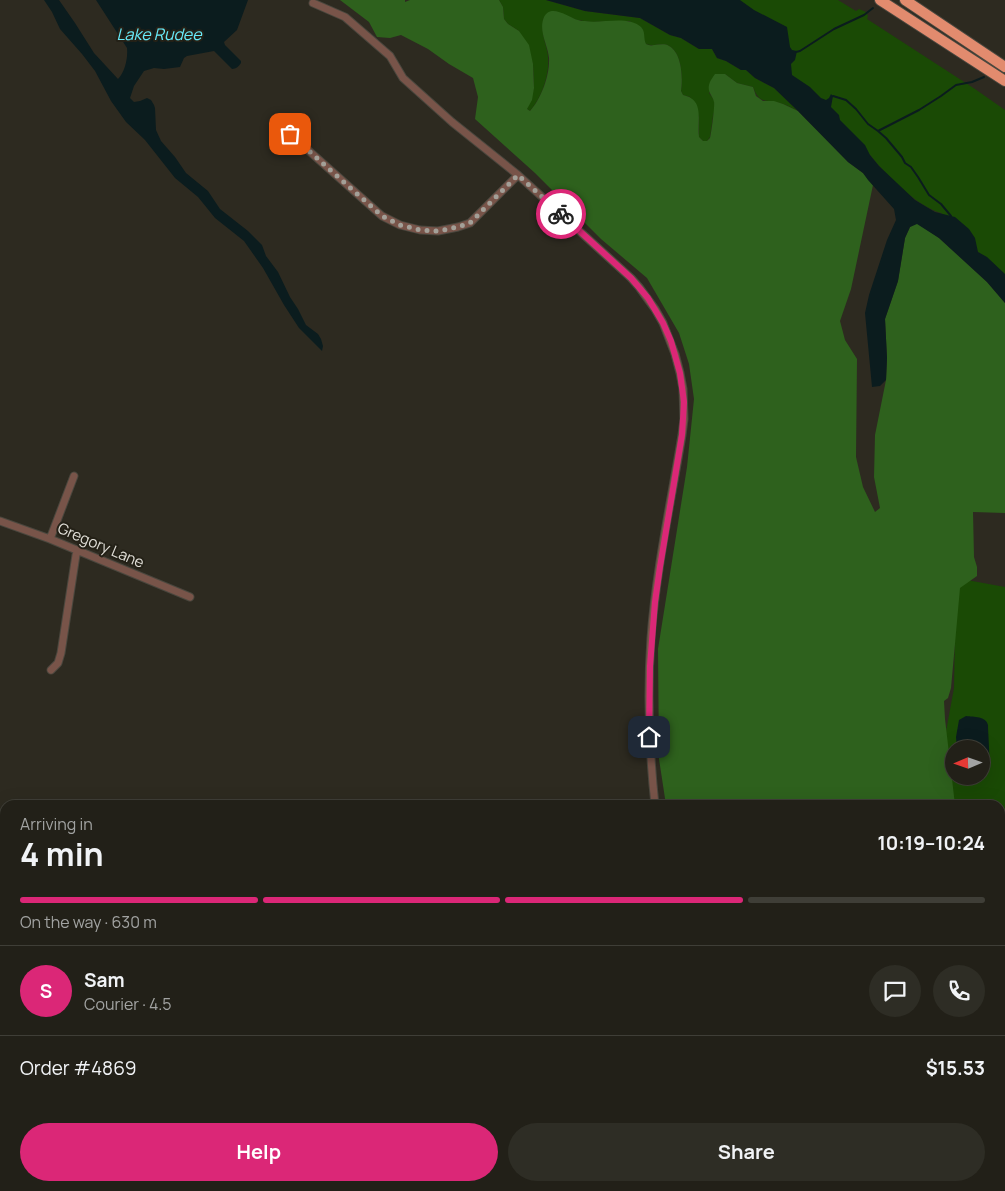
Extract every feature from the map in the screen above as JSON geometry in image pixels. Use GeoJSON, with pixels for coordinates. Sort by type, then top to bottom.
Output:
{"type":"FeatureCollection","features":[{"type":"Feature","properties":{"kind":"highway"},"geometry":{"type":"LineString","coordinates":[[880,0],[1005,81]]}},
{"type":"Feature","properties":{"kind":"highway"},"geometry":{"type":"LineString","coordinates":[[905,0],[1005,67]]}},
{"type":"Feature","properties":{"kind":"street"},"geometry":{"type":"LineString","coordinates":[[313,3],[345,17],[390,56],[403,78],[452,122],[518,175],[631,278],[640,287],[655,309],[671,341],[680,373],[684,402],[682,435],[655,602],[650,666],[649,737],[655,800]]}},
{"type":"Feature","properties":{"kind":"street"},"geometry":{"type":"LineString","coordinates":[[290,134],[382,216],[400,225],[420,230],[447,230],[470,223],[518,175]]}},
{"type":"Feature","properties":{"kind":"street"},"geometry":{"type":"LineString","coordinates":[[50,539],[74,476]]}},
{"type":"Feature","properties":{"kind":"street","name":"Gregory Lane"},"geometry":{"type":"LineString","coordinates":[[0,521],[78,550],[190,597]]}},
{"type":"Feature","properties":{"kind":"street"},"geometry":{"type":"LineString","coordinates":[[50,670],[58,663],[62,652],[78,550]]}},
{"type":"Feature","properties":{"kind":"green space"},"geometry":{"type":"Polygon","coordinates":[[[340,0],[405,0],[405,2],[410,0],[499,0],[503,7],[504,19],[519,31],[529,45],[533,64],[534,88],[532,100],[527,109],[530,111],[541,93],[548,72],[549,58],[542,27],[542,22],[547,13],[551,11],[560,12],[582,21],[591,22],[629,21],[636,23],[643,29],[646,44],[667,45],[677,54],[682,73],[681,91],[683,95],[694,101],[697,106],[699,111],[699,137],[703,141],[707,141],[710,138],[714,102],[709,84],[715,74],[725,74],[737,83],[753,87],[756,96],[763,101],[774,101],[798,111],[848,162],[863,173],[873,185],[851,289],[840,321],[845,340],[857,359],[856,457],[863,487],[875,512],[880,508],[874,477],[875,435],[886,380],[885,319],[898,281],[905,238],[910,227],[917,223],[939,238],[987,282],[1005,303],[1005,513],[973,512],[974,557],[977,576],[960,588],[951,688],[948,698],[944,701],[947,740],[945,740],[945,785],[953,785],[954,800],[665,800],[659,759],[658,649],[687,467],[694,399],[689,364],[679,333],[647,278],[601,239],[535,173],[475,119],[478,97],[473,78],[428,49],[401,35],[390,38],[377,37],[369,22],[340,0]]]}},
{"type":"Feature","properties":{"kind":"green space"},"geometry":{"type":"Polygon","coordinates":[[[499,0],[546,0],[585,11],[640,18],[699,49],[712,49],[717,58],[741,70],[746,70],[755,78],[774,88],[798,111],[777,102],[761,99],[753,87],[737,83],[725,74],[709,93],[714,100],[715,108],[710,137],[707,141],[703,141],[699,137],[699,117],[690,97],[683,95],[681,91],[681,66],[673,49],[665,45],[646,44],[630,21],[590,22],[577,20],[554,11],[543,19],[543,33],[548,55],[548,71],[541,93],[530,111],[527,109],[534,88],[533,64],[519,31],[504,19],[503,7],[499,0]]]}},
{"type":"Feature","properties":{"kind":"green space"},"geometry":{"type":"Polygon","coordinates":[[[633,0],[838,0],[856,11],[859,9],[866,12],[867,19],[1005,110],[1005,280],[941,213],[912,197],[884,172],[870,155],[776,78],[633,0]]]}},
{"type":"Feature","properties":{"kind":"green space"},"geometry":{"type":"Polygon","coordinates":[[[956,578],[1005,587],[1005,800],[950,800],[948,785],[990,785],[990,740],[945,740],[945,752],[944,742],[954,688],[956,578]]]}},
{"type":"Feature","properties":{"kind":"water","name":"Lake Rudee"},"geometry":{"type":"Polygon","coordinates":[[[44,0],[59,0],[94,53],[118,79],[126,65],[127,48],[96,0],[248,0],[237,30],[224,42],[241,61],[237,67],[232,69],[214,51],[187,56],[180,67],[154,68],[144,71],[134,86],[130,98],[134,102],[147,98],[151,100],[155,108],[156,130],[161,141],[186,173],[208,191],[220,209],[248,231],[262,245],[266,256],[278,272],[306,325],[318,334],[321,339],[322,351],[299,328],[263,268],[244,241],[215,218],[198,197],[175,178],[145,140],[126,122],[111,101],[95,71],[60,29],[44,0]]]}},
{"type":"Feature","properties":{"kind":"water"},"geometry":{"type":"Polygon","coordinates":[[[546,0],[740,0],[754,10],[787,27],[790,47],[792,50],[797,51],[795,60],[791,64],[792,75],[810,87],[821,98],[826,100],[831,94],[833,96],[831,107],[839,115],[840,120],[865,145],[879,166],[915,200],[935,212],[955,217],[969,229],[975,238],[978,252],[987,257],[1005,274],[1005,303],[987,282],[939,238],[917,224],[910,227],[905,238],[898,281],[885,319],[886,380],[880,386],[872,387],[865,313],[887,240],[896,220],[894,209],[863,173],[848,162],[774,88],[755,78],[746,70],[741,70],[717,58],[712,49],[699,49],[640,18],[585,11],[546,0]]]}},
{"type":"Feature","properties":{"kind":"water"},"geometry":{"type":"Polygon","coordinates":[[[966,716],[985,720],[988,725],[988,740],[956,740],[959,720],[966,716]]]}},
{"type":"Feature","properties":{"kind":"waterway"},"geometry":{"type":"LineString","coordinates":[[796,52],[834,29],[864,15],[873,8]]}},
{"type":"Feature","properties":{"kind":"waterway"},"geometry":{"type":"LineString","coordinates":[[833,96],[846,100],[868,124],[878,131],[919,110],[956,85],[972,82],[984,77]]}},
{"type":"Feature","properties":{"kind":"waterway"},"geometry":{"type":"LineString","coordinates":[[878,131],[886,138],[905,163],[911,167],[929,195],[941,204],[951,216]]}},
{"type":"Feature","properties":{"kind":"way so far"},"geometry":{"type":"LineString","coordinates":[[290,134],[372,208],[382,216],[400,225],[426,231],[438,231],[470,223],[518,175],[561,214]]}},
{"type":"Feature","properties":{"kind":"route"},"geometry":{"type":"LineString","coordinates":[[561,214],[631,278],[648,298],[671,341],[683,389],[684,419],[682,435],[660,567],[651,637],[649,737]]}}]}
